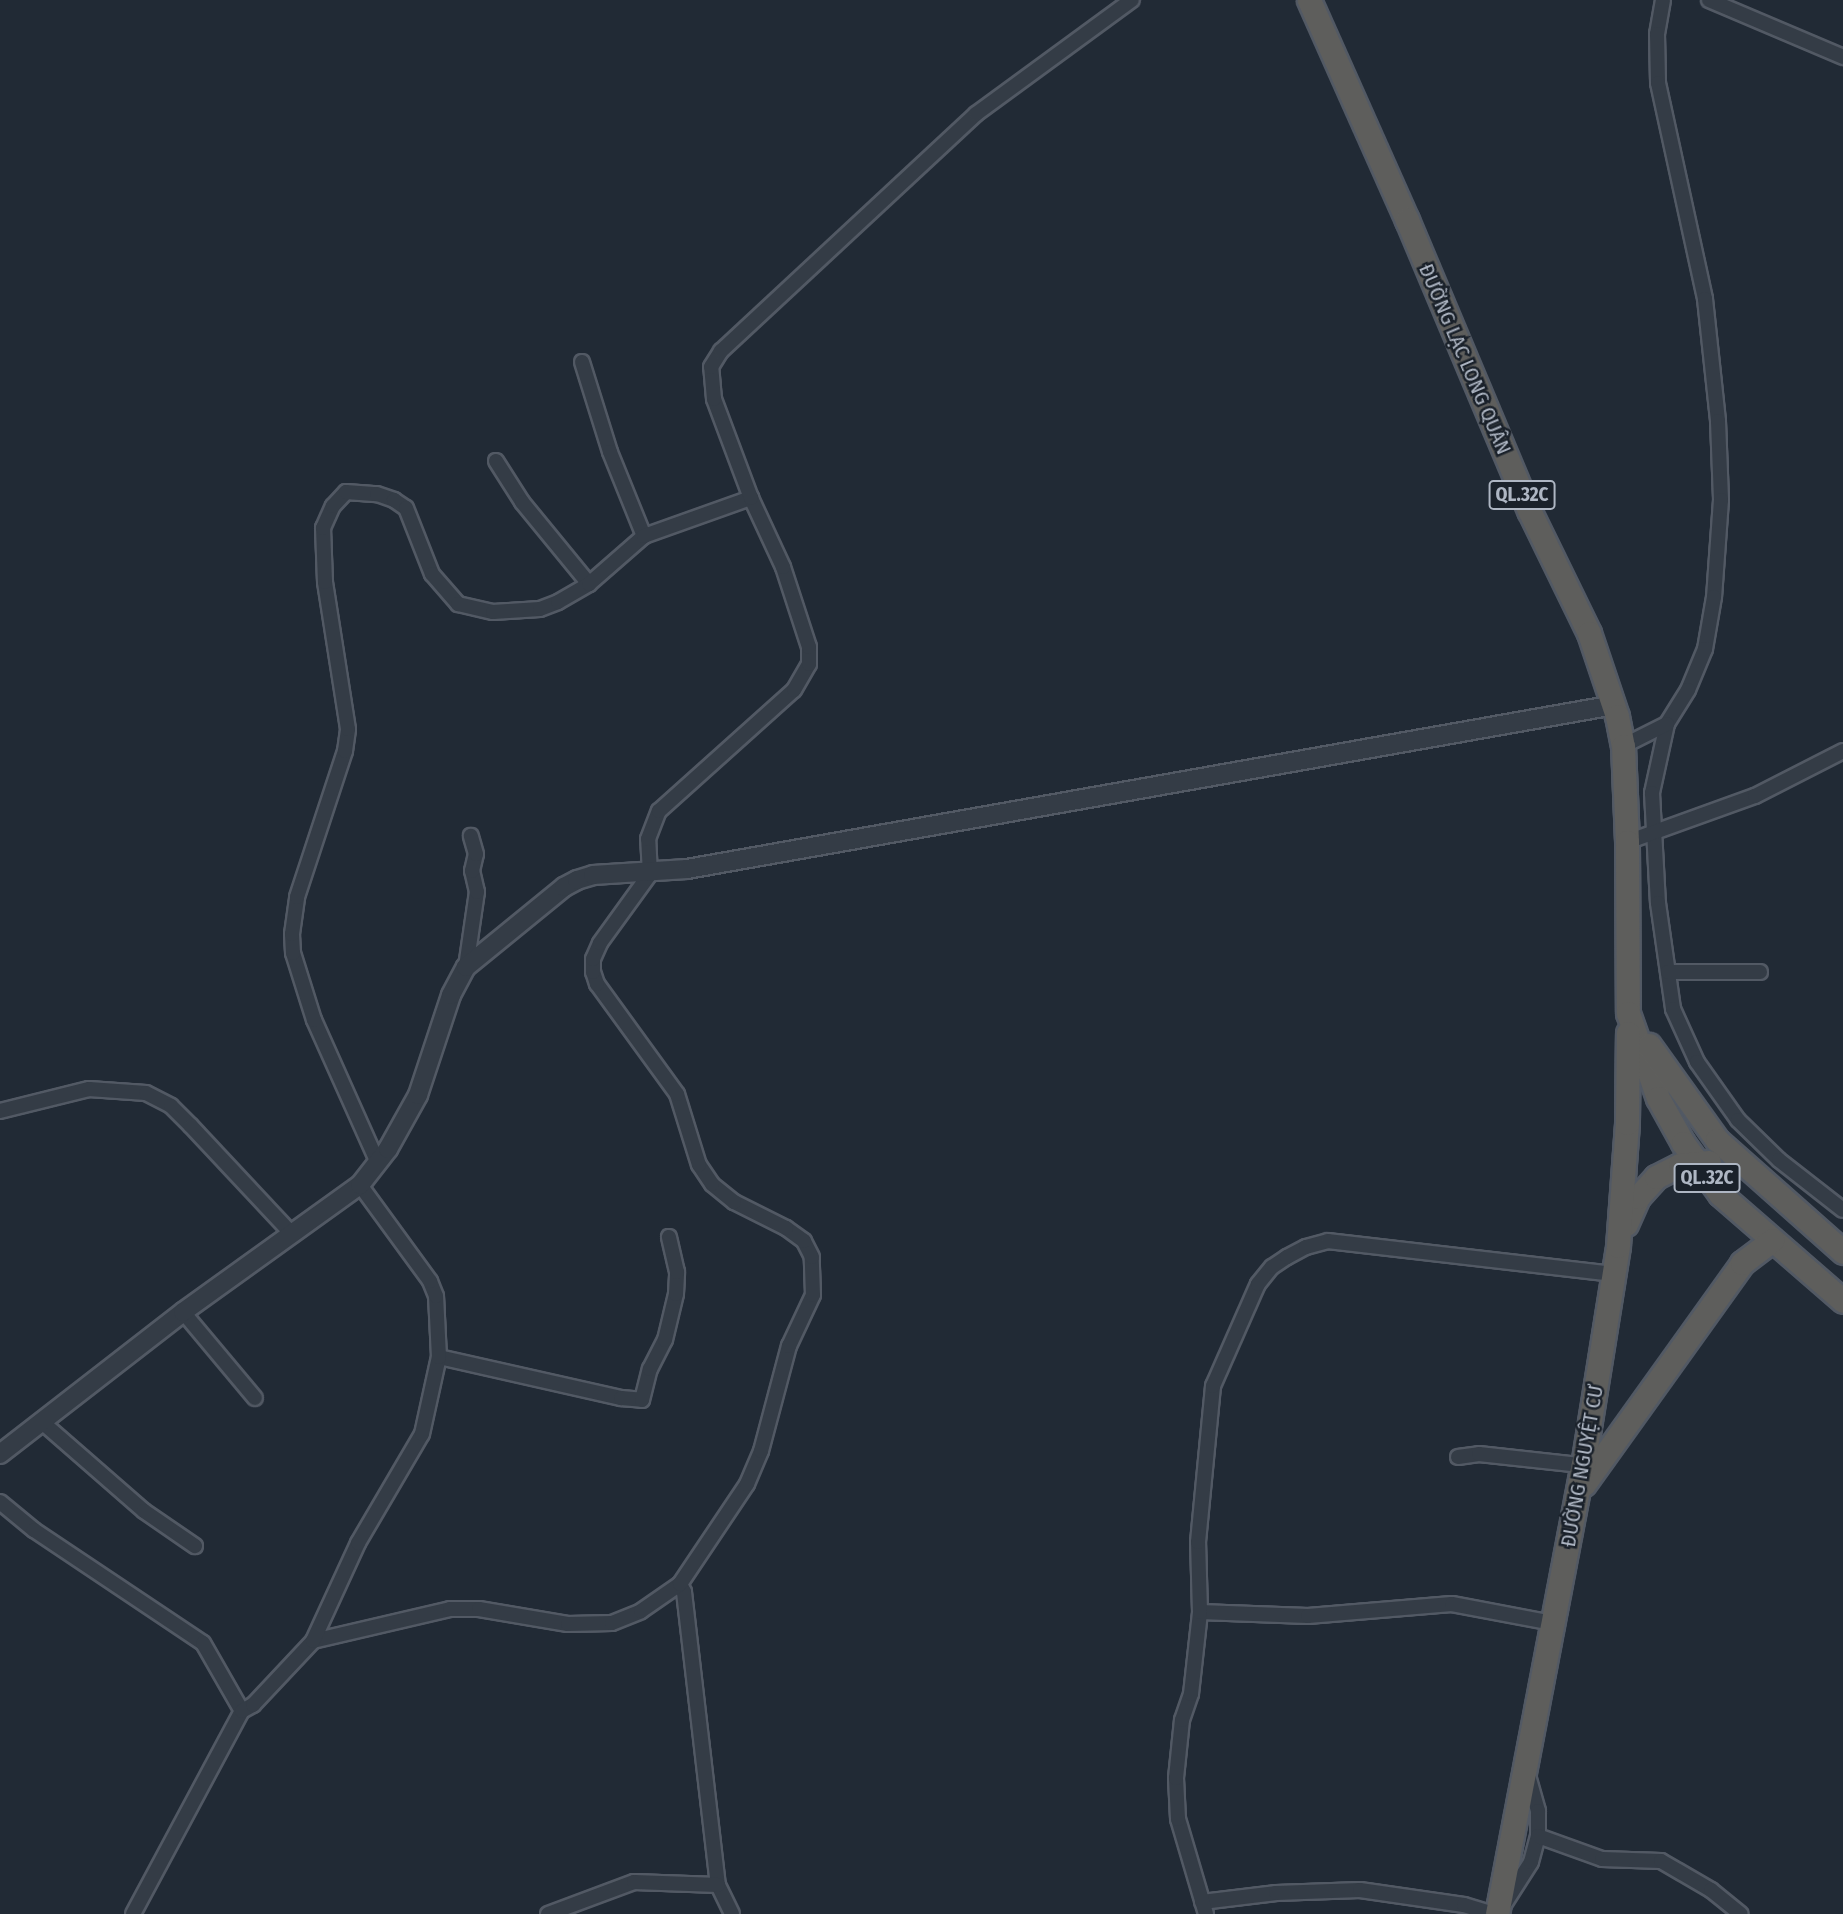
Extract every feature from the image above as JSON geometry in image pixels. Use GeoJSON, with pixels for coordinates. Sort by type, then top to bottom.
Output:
{"type":"FeatureCollection","features":[{"type":"Feature","properties":{"kind":"highway","name":"ĐƯỜNG LẠC LONG QUÂN"},"geometry":{"type":"LineString","coordinates":[[1309,0],[1407,220],[1529,510],[1589,634],[1614,705],[1623,746],[1627,842],[1628,1013],[1658,1098],[1695,1162],[1720,1194],[1843,1301]]}},
{"type":"Feature","properties":{"kind":"highway","name":"QL.32C"},"geometry":{"type":"LineString","coordinates":[[1628,1013],[1699,1117],[1738,1161],[1843,1252]]}},
{"type":"Feature","properties":{"kind":"highway","name":"ĐƯỜNG NGUYỆT CƯ"},"geometry":{"type":"LineString","coordinates":[[1496,1914],[1577,1496],[1589,1466],[1618,1246],[1627,1123],[1628,1013]]}},
{"type":"Feature","properties":{"kind":"highway"},"geometry":{"type":"LineString","coordinates":[[1618,1246],[1635,1202],[1646,1186],[1668,1170],[1695,1162],[1732,1166],[1763,1183]]}},
{"type":"Feature","properties":{"kind":"highway"},"geometry":{"type":"LineString","coordinates":[[1589,1466],[1742,1264],[1772,1240]]}},
{"type":"Feature","properties":{"kind":"street"},"geometry":{"type":"LineString","coordinates":[[313,1641],[450,1609],[479,1609],[568,1625],[612,1623],[641,1611],[680,1584],[747,1484],[761,1451],[789,1346],[813,1295],[812,1257],[804,1241],[786,1228],[734,1202],[712,1184],[699,1165],[677,1094],[594,979],[593,959],[596,950],[650,874],[648,839],[659,811],[794,690],[809,664],[809,647],[783,567],[751,498],[714,399],[710,374],[713,361],[835,242],[976,114],[1132,0]]}},
{"type":"Feature","properties":{"kind":"street"},"geometry":{"type":"LineString","coordinates":[[1663,0],[1657,34],[1658,83],[1705,299],[1718,421],[1721,500],[1714,597],[1705,649],[1688,691],[1667,724],[1652,793],[1652,835],[1668,972],[1679,1026],[1720,1098],[1779,1160],[1843,1210]]}},
{"type":"Feature","properties":{"kind":"street"},"geometry":{"type":"LineString","coordinates":[[1709,0],[1843,57]]}},
{"type":"Feature","properties":{"kind":"street"},"geometry":{"type":"LineString","coordinates":[[582,362],[610,452],[644,536]]}},
{"type":"Feature","properties":{"kind":"street"},"geometry":{"type":"LineString","coordinates":[[496,461],[522,502],[589,584]]}},
{"type":"Feature","properties":{"kind":"street"},"geometry":{"type":"LineString","coordinates":[[378,1163],[314,1020],[293,953],[297,897],[345,751],[348,729],[325,582],[323,528],[333,506],[346,492],[377,494],[394,500],[406,509],[432,574],[458,604],[481,610],[540,609],[589,584],[644,536],[751,498]]}},
{"type":"Feature","properties":{"kind":"street"},"geometry":{"type":"LineString","coordinates":[[466,967],[564,887],[593,875],[650,874],[1614,705]]}},
{"type":"Feature","properties":{"kind":"street"},"geometry":{"type":"LineString","coordinates":[[1623,746],[1667,724]]}},
{"type":"Feature","properties":{"kind":"street"},"geometry":{"type":"LineString","coordinates":[[1627,842],[1755,796],[1843,751]]}},
{"type":"Feature","properties":{"kind":"street"},"geometry":{"type":"LineString","coordinates":[[0,1454],[183,1312],[360,1185],[378,1163],[418,1094],[451,995],[466,967],[477,892],[472,871],[476,854],[471,836]]}},
{"type":"Feature","properties":{"kind":"street"},"geometry":{"type":"LineString","coordinates":[[1668,972],[1760,972]]}},
{"type":"Feature","properties":{"kind":"street"},"geometry":{"type":"LineString","coordinates":[[0,1111],[89,1089],[146,1093],[178,1113],[292,1234]]}},
{"type":"Feature","properties":{"kind":"street"},"geometry":{"type":"LineString","coordinates":[[133,1914],[242,1711],[253,1705],[313,1641],[358,1543],[422,1434],[439,1357],[439,1309],[430,1281],[360,1185]]}},
{"type":"Feature","properties":{"kind":"street"},"geometry":{"type":"LineString","coordinates":[[439,1357],[621,1398],[642,1400],[650,1369],[665,1340],[675,1303],[677,1272],[668,1237]]}},
{"type":"Feature","properties":{"kind":"street"},"geometry":{"type":"LineString","coordinates":[[1525,1763],[1538,1811],[1538,1836],[1531,1862],[1496,1914],[1464,1905],[1360,1890],[1276,1894],[1204,1908],[1178,1819],[1176,1778],[1182,1720],[1191,1695],[1200,1612],[1198,1542],[1213,1386],[1255,1290],[1272,1267],[1306,1247],[1328,1241],[1613,1274]]}},
{"type":"Feature","properties":{"kind":"street"},"geometry":{"type":"LineString","coordinates":[[183,1312],[255,1398]]}},
{"type":"Feature","properties":{"kind":"street"},"geometry":{"type":"LineString","coordinates":[[42,1422],[144,1511],[195,1546]]}},
{"type":"Feature","properties":{"kind":"street"},"geometry":{"type":"LineString","coordinates":[[1458,1457],[1479,1454],[1589,1466]]}},
{"type":"Feature","properties":{"kind":"street"},"geometry":{"type":"LineString","coordinates":[[0,1502],[34,1530],[203,1643],[242,1711]]}},
{"type":"Feature","properties":{"kind":"street"},"geometry":{"type":"LineString","coordinates":[[680,1584],[684,1592],[718,1885],[732,1914]]}},
{"type":"Feature","properties":{"kind":"street"},"geometry":{"type":"LineString","coordinates":[[1200,1612],[1308,1616],[1452,1604],[1553,1623]]}},
{"type":"Feature","properties":{"kind":"street"},"geometry":{"type":"LineString","coordinates":[[1538,1836],[1602,1859],[1661,1861],[1711,1891],[1741,1914]]}},
{"type":"Feature","properties":{"kind":"street"},"geometry":{"type":"LineString","coordinates":[[548,1914],[634,1882],[718,1885]]}}]}
